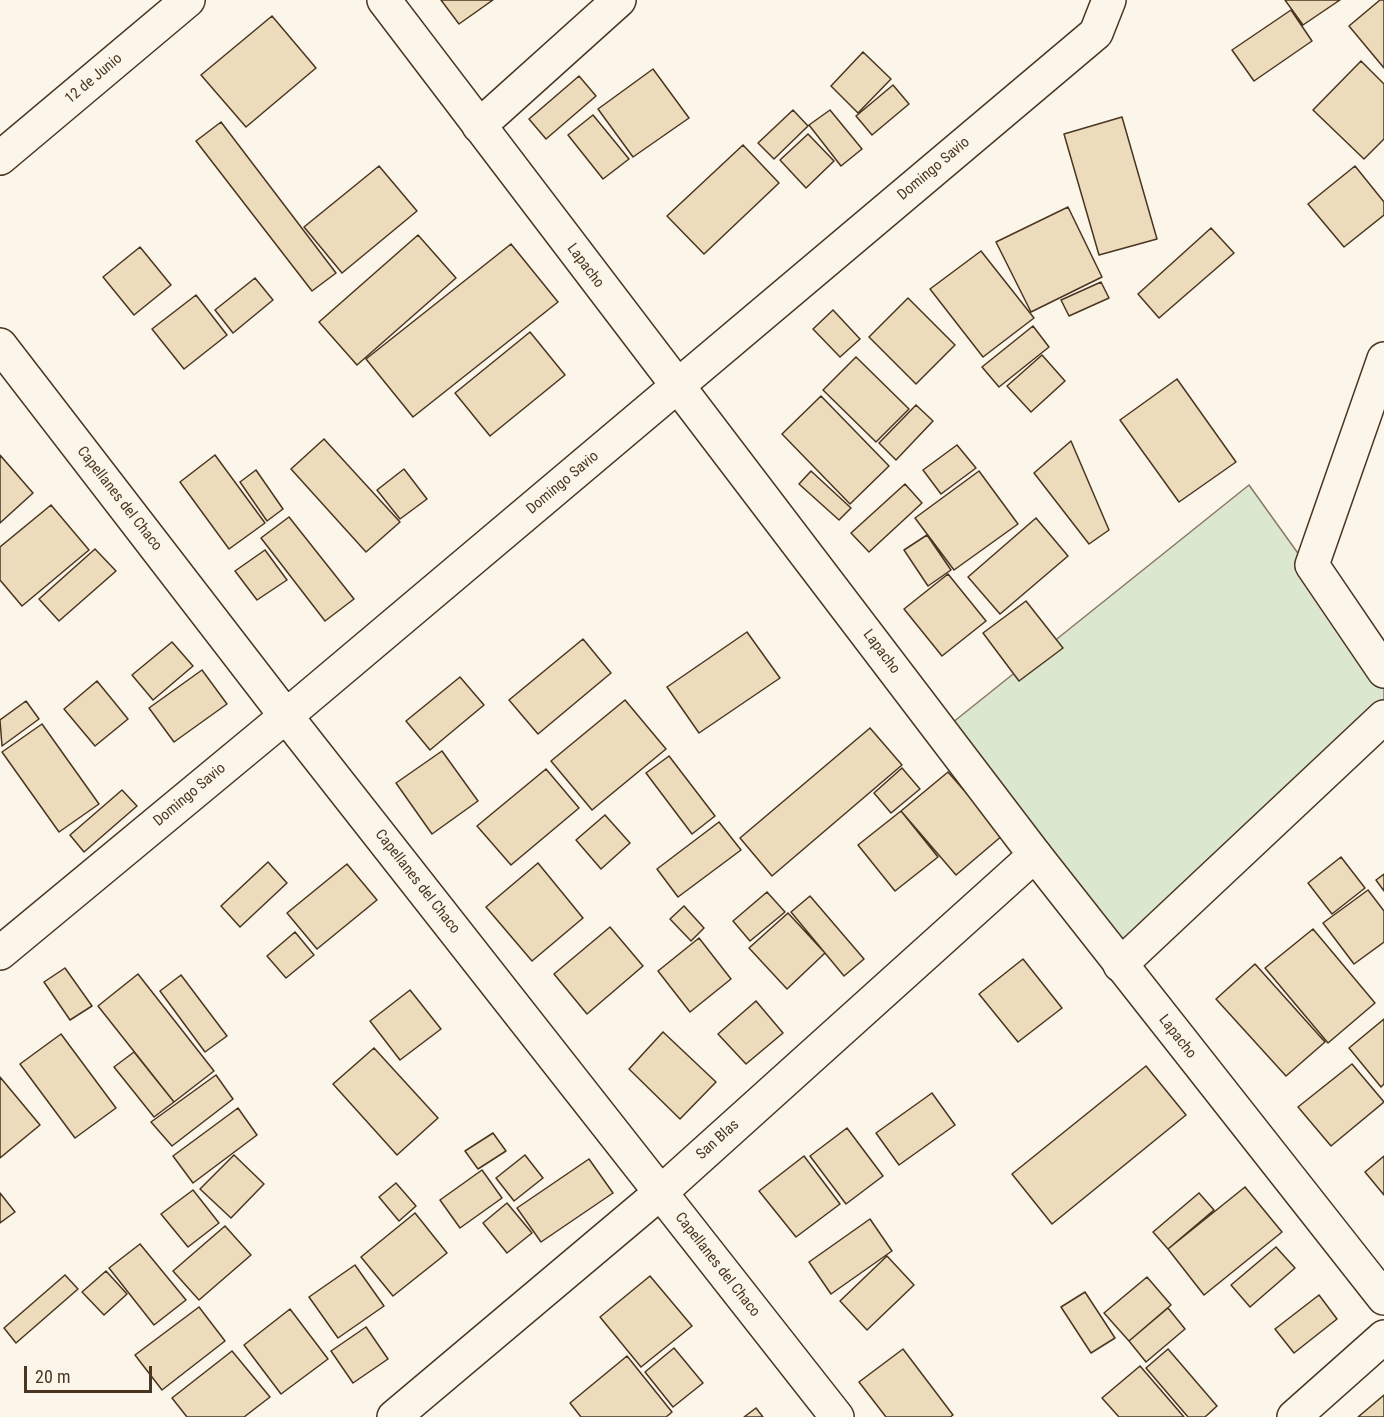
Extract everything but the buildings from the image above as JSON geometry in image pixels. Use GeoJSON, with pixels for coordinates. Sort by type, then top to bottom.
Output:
{"type":"FeatureCollection","features":[{"type":"Feature","properties":{"kind":"street","name":"12 de Junio"},"geometry":{"type":"LineString","coordinates":[[0,158],[188,0]]}},
{"type":"Feature","properties":{"kind":"street","name":"Lapacho"},"geometry":{"type":"LineString","coordinates":[[384,0],[1035,855],[1384,1298]]}},
{"type":"Feature","properties":{"kind":"street"},"geometry":{"type":"LineString","coordinates":[[479,126],[619,0]]}},
{"type":"Feature","properties":{"kind":"street","name":"Domingo Savio"},"geometry":{"type":"LineString","coordinates":[[0,953],[286,716],[1096,33],[1109,0]]}},
{"type":"Feature","properties":{"kind":"street","name":"Capellanes del Chaco"},"geometry":{"type":"LineString","coordinates":[[0,345],[286,716],[837,1417]]}},
{"type":"Feature","properties":{"kind":"street"},"geometry":{"type":"LineString","coordinates":[[1384,359],[1312,565],[1384,671]]}},
{"type":"Feature","properties":{"kind":"street"},"geometry":{"type":"LineString","coordinates":[[1120,964],[1384,717]]}},
{"type":"Feature","properties":{"kind":"street","name":"San Blas"},"geometry":{"type":"LineString","coordinates":[[394,1417],[660,1193],[1035,855]]}},
{"type":"Feature","properties":{"kind":"street"},"geometry":{"type":"LineString","coordinates":[[1294,1417],[1384,1337]]}},
{"type":"Feature","properties":{"kind":"green space"},"geometry":{"type":"Polygon","coordinates":[[[1249,485],[1384,673],[1384,717],[1120,965],[942,731],[1249,485]]]}}]}
